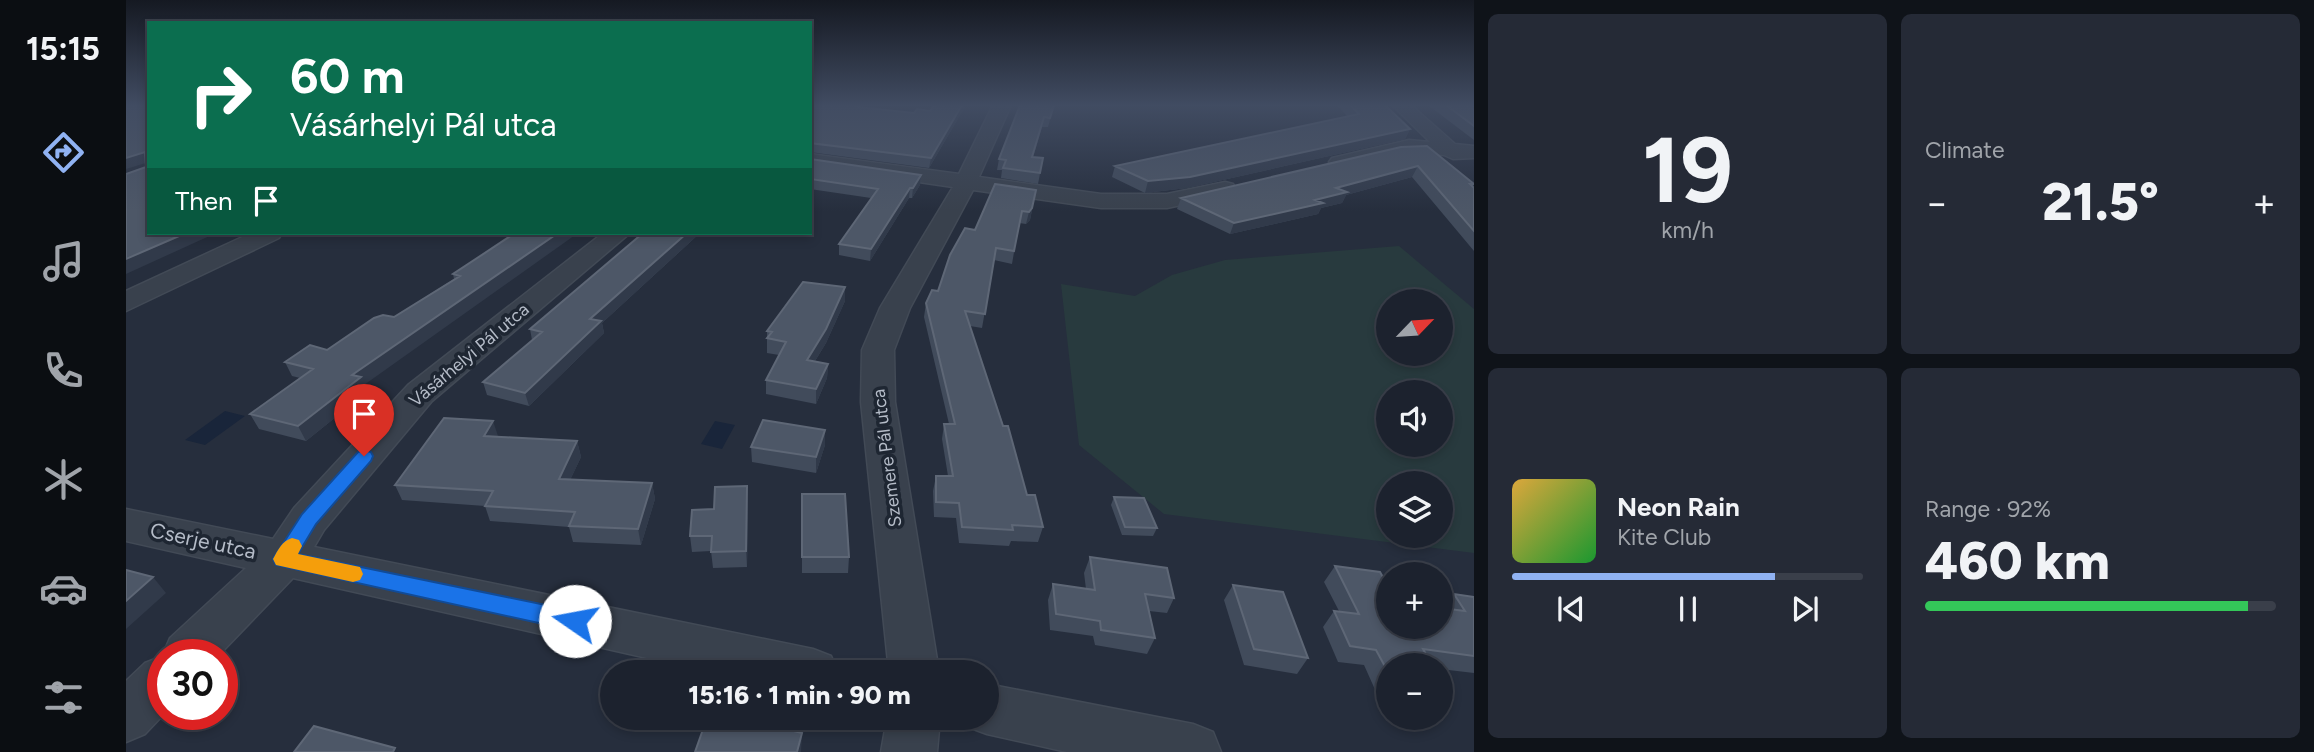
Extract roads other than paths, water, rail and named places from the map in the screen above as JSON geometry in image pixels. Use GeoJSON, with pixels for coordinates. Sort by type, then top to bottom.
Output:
{"type":"FeatureCollection","features":[{"type":"Feature","properties":{"kind":"street","name":"Szemere Pál utca"},"geometry":{"type":"LineString","coordinates":[[912,660],[878,402],[878,350],[917,265],[966,183],[986,140]]}},
{"type":"Feature","properties":{"kind":"street"},"geometry":{"type":"LineString","coordinates":[[1439,140],[1474,170]]}},
{"type":"Feature","properties":{"kind":"street"},"geometry":{"type":"LineString","coordinates":[[1319,166],[1396,148],[1474,152]]}},
{"type":"Feature","properties":{"kind":"street"},"geometry":{"type":"LineString","coordinates":[[812,160],[1063,197],[1139,203],[1187,198],[1241,185]]}},
{"type":"Feature","properties":{"kind":"street"},"geometry":{"type":"LineString","coordinates":[[126,302],[266,235]]}},
{"type":"Feature","properties":{"kind":"street","name":"Vásárhelyi Pál utca"},"geometry":{"type":"LineString","coordinates":[[203,639],[284,559],[309,519],[420,393],[616,235]]}},
{"type":"Feature","properties":{"kind":"street","name":"Cserje utca"},"geometry":{"type":"LineString","coordinates":[[126,525],[757,660]]}},
{"type":"Feature","properties":{"kind":"street"},"geometry":{"type":"LineString","coordinates":[[126,716],[147,696]]}},
{"type":"Feature","properties":{"kind":"street"},"geometry":{"type":"LineString","coordinates":[[999,712],[1193,752]]}},
{"type":"Feature","properties":{"kind":"street"},"geometry":{"type":"LineString","coordinates":[[909,752],[912,730]]}},
{"type":"Feature","properties":{"kind":"water"},"geometry":{"type":"Polygon","coordinates":[[[225,411],[245,416],[205,445],[185,440],[225,411]]]}},
{"type":"Feature","properties":{"kind":"water"},"geometry":{"type":"Polygon","coordinates":[[[715,421],[735,425],[722,449],[701,444],[715,421]]]}}]}
